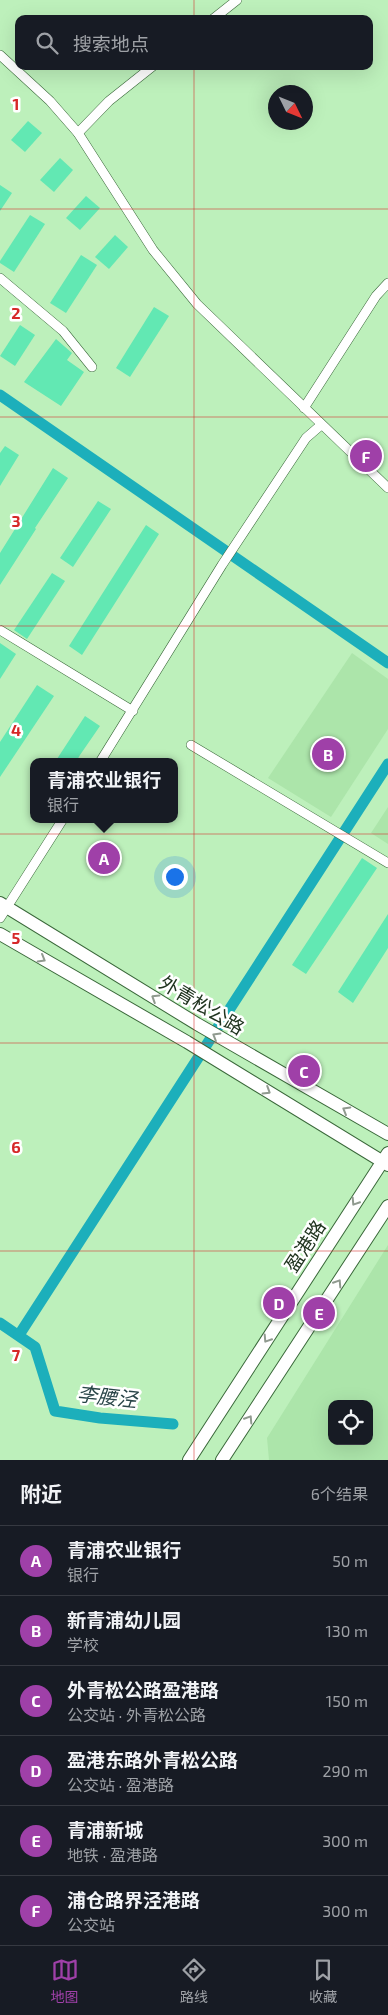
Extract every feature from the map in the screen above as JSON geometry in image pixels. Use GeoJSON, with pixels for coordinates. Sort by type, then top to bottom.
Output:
{"type":"FeatureCollection","features":[{"type":"Feature","properties":{"kind":"main road","name":"外青松公路"},"geometry":{"type":"LineString","coordinates":[[2,909],[388,1134]]}},
{"type":"Feature","properties":{"kind":"main road"},"geometry":{"type":"LineString","coordinates":[[0,934],[386,1160]]}},
{"type":"Feature","properties":{"kind":"main road","name":"盈港路"},"geometry":{"type":"LineString","coordinates":[[189,1460],[386,1160]]}},
{"type":"Feature","properties":{"kind":"main road"},"geometry":{"type":"LineString","coordinates":[[222,1460],[388,1206]]}},
{"type":"Feature","properties":{"kind":"street"},"geometry":{"type":"LineString","coordinates":[[218,15],[237,0]]}},
{"type":"Feature","properties":{"kind":"street"},"geometry":{"type":"LineString","coordinates":[[0,55],[15,69]]}},
{"type":"Feature","properties":{"kind":"street"},"geometry":{"type":"LineString","coordinates":[[16,70],[50,101],[78,133],[129,216],[176,280],[197,304],[388,488]]}},
{"type":"Feature","properties":{"kind":"street"},"geometry":{"type":"LineString","coordinates":[[78,133],[108,101],[148,70]]}},
{"type":"Feature","properties":{"kind":"street"},"geometry":{"type":"LineString","coordinates":[[0,278],[64,331],[92,367]]}},
{"type":"Feature","properties":{"kind":"street"},"geometry":{"type":"LineString","coordinates":[[304,408],[376,296],[388,283]]}},
{"type":"Feature","properties":{"kind":"street"},"geometry":{"type":"LineString","coordinates":[[103,758],[222,565],[306,438],[321,425]]}},
{"type":"Feature","properties":{"kind":"street"},"geometry":{"type":"LineString","coordinates":[[0,630],[133,710]]}},
{"type":"Feature","properties":{"kind":"street"},"geometry":{"type":"LineString","coordinates":[[192,746],[388,863]]}},
{"type":"Feature","properties":{"kind":"street"},"geometry":{"type":"LineString","coordinates":[[2,909],[60,823]]}},
{"type":"Feature","properties":{"kind":"shaded area"},"geometry":{"type":"Polygon","coordinates":[[[352,653],[388,679],[388,729],[331,817],[268,778],[352,653]]]}},
{"type":"Feature","properties":{"kind":"shaded area"},"geometry":{"type":"Polygon","coordinates":[[[388,807],[388,844],[371,833],[388,807]]]}},
{"type":"Feature","properties":{"kind":"shaded area"},"geometry":{"type":"Polygon","coordinates":[[[388,1245],[388,1460],[269,1460],[267,1438],[388,1245]]]}},
{"type":"Feature","properties":{"kind":"building"},"geometry":{"type":"Polygon","coordinates":[[[28,121],[42,133],[25,152],[11,140],[28,121]]]}},
{"type":"Feature","properties":{"kind":"building"},"geometry":{"type":"Polygon","coordinates":[[[60,158],[73,170],[54,192],[40,180],[60,158]]]}},
{"type":"Feature","properties":{"kind":"building"},"geometry":{"type":"Polygon","coordinates":[[[0,185],[12,193],[0,211],[0,185]]]}},
{"type":"Feature","properties":{"kind":"building"},"geometry":{"type":"Polygon","coordinates":[[[86,196],[100,208],[80,230],[66,218],[86,196]]]}},
{"type":"Feature","properties":{"kind":"building"},"geometry":{"type":"Polygon","coordinates":[[[30,215],[45,224],[14,272],[0,263],[0,261],[30,215]]]}},
{"type":"Feature","properties":{"kind":"building"},"geometry":{"type":"Polygon","coordinates":[[[115,235],[128,247],[109,269],[95,257],[115,235]]]}},
{"type":"Feature","properties":{"kind":"building"},"geometry":{"type":"Polygon","coordinates":[[[81,255],[97,265],[66,313],[50,303],[81,255]]]}},
{"type":"Feature","properties":{"kind":"building"},"geometry":{"type":"Polygon","coordinates":[[[154,307],[169,316],[130,377],[116,368],[154,307]]]}},
{"type":"Feature","properties":{"kind":"building"},"geometry":{"type":"Polygon","coordinates":[[[20,325],[35,335],[15,366],[0,356],[20,325]]]}},
{"type":"Feature","properties":{"kind":"building"},"geometry":{"type":"Polygon","coordinates":[[[56,339],[72,353],[67,360],[84,372],[61,406],[24,382],[56,339]]]}},
{"type":"Feature","properties":{"kind":"building"},"geometry":{"type":"Polygon","coordinates":[[[5,446],[19,455],[0,486],[0,453],[5,446]]]}},
{"type":"Feature","properties":{"kind":"building"},"geometry":{"type":"Polygon","coordinates":[[[53,468],[68,478],[0,585],[0,553],[53,468]]]}},
{"type":"Feature","properties":{"kind":"building"},"geometry":{"type":"Polygon","coordinates":[[[98,501],[111,509],[73,567],[60,558],[98,501]]]}},
{"type":"Feature","properties":{"kind":"building"},"geometry":{"type":"Polygon","coordinates":[[[146,525],[159,534],[82,655],[69,646],[146,525]]]}},
{"type":"Feature","properties":{"kind":"building"},"geometry":{"type":"Polygon","coordinates":[[[52,573],[65,581],[27,639],[14,630],[52,573]]]}},
{"type":"Feature","properties":{"kind":"building"},"geometry":{"type":"Polygon","coordinates":[[[0,643],[16,654],[0,679],[0,643]]]}},
{"type":"Feature","properties":{"kind":"building"},"geometry":{"type":"Polygon","coordinates":[[[37,685],[54,696],[0,777],[0,742],[37,685]]]}},
{"type":"Feature","properties":{"kind":"building"},"geometry":{"type":"Polygon","coordinates":[[[85,716],[100,726],[78,758],[58,758],[85,716]]]}},
{"type":"Feature","properties":{"kind":"building"},"geometry":{"type":"Polygon","coordinates":[[[362,858],[377,868],[306,974],[292,965],[362,858]]]}},
{"type":"Feature","properties":{"kind":"building"},"geometry":{"type":"Polygon","coordinates":[[[388,914],[388,948],[353,1003],[338,992],[388,914]]]}},
{"type":"Feature","properties":{"kind":"waterway"},"geometry":{"type":"LineString","coordinates":[[0,395],[388,663]]}},
{"type":"Feature","properties":{"kind":"waterway"},"geometry":{"type":"LineString","coordinates":[[19,1335],[388,764]]}},
{"type":"Feature","properties":{"kind":"waterway","name":"李腰泾"},"geometry":{"type":"LineString","coordinates":[[0,1323],[35,1347],[55,1411],[100,1418],[173,1424]]}},
{"type":"Feature","properties":{"kind":"place","name":"浦仓路界泾港路"},"geometry":{"type":"Point","coordinates":[366,456]}},
{"type":"Feature","properties":{"kind":"place","name":"新青浦幼儿园"},"geometry":{"type":"Point","coordinates":[328,754]}},
{"type":"Feature","properties":{"kind":"place","name":"青浦农业银行"},"geometry":{"type":"Point","coordinates":[104,858]}},
{"type":"Feature","properties":{"kind":"place","name":"外青松公路盈港路"},"geometry":{"type":"Point","coordinates":[304,1071]}},
{"type":"Feature","properties":{"kind":"place","name":"盈港东路外青松公路"},"geometry":{"type":"Point","coordinates":[279,1303]}},
{"type":"Feature","properties":{"kind":"place","name":"青浦新城"},"geometry":{"type":"Point","coordinates":[319,1313]}}]}
